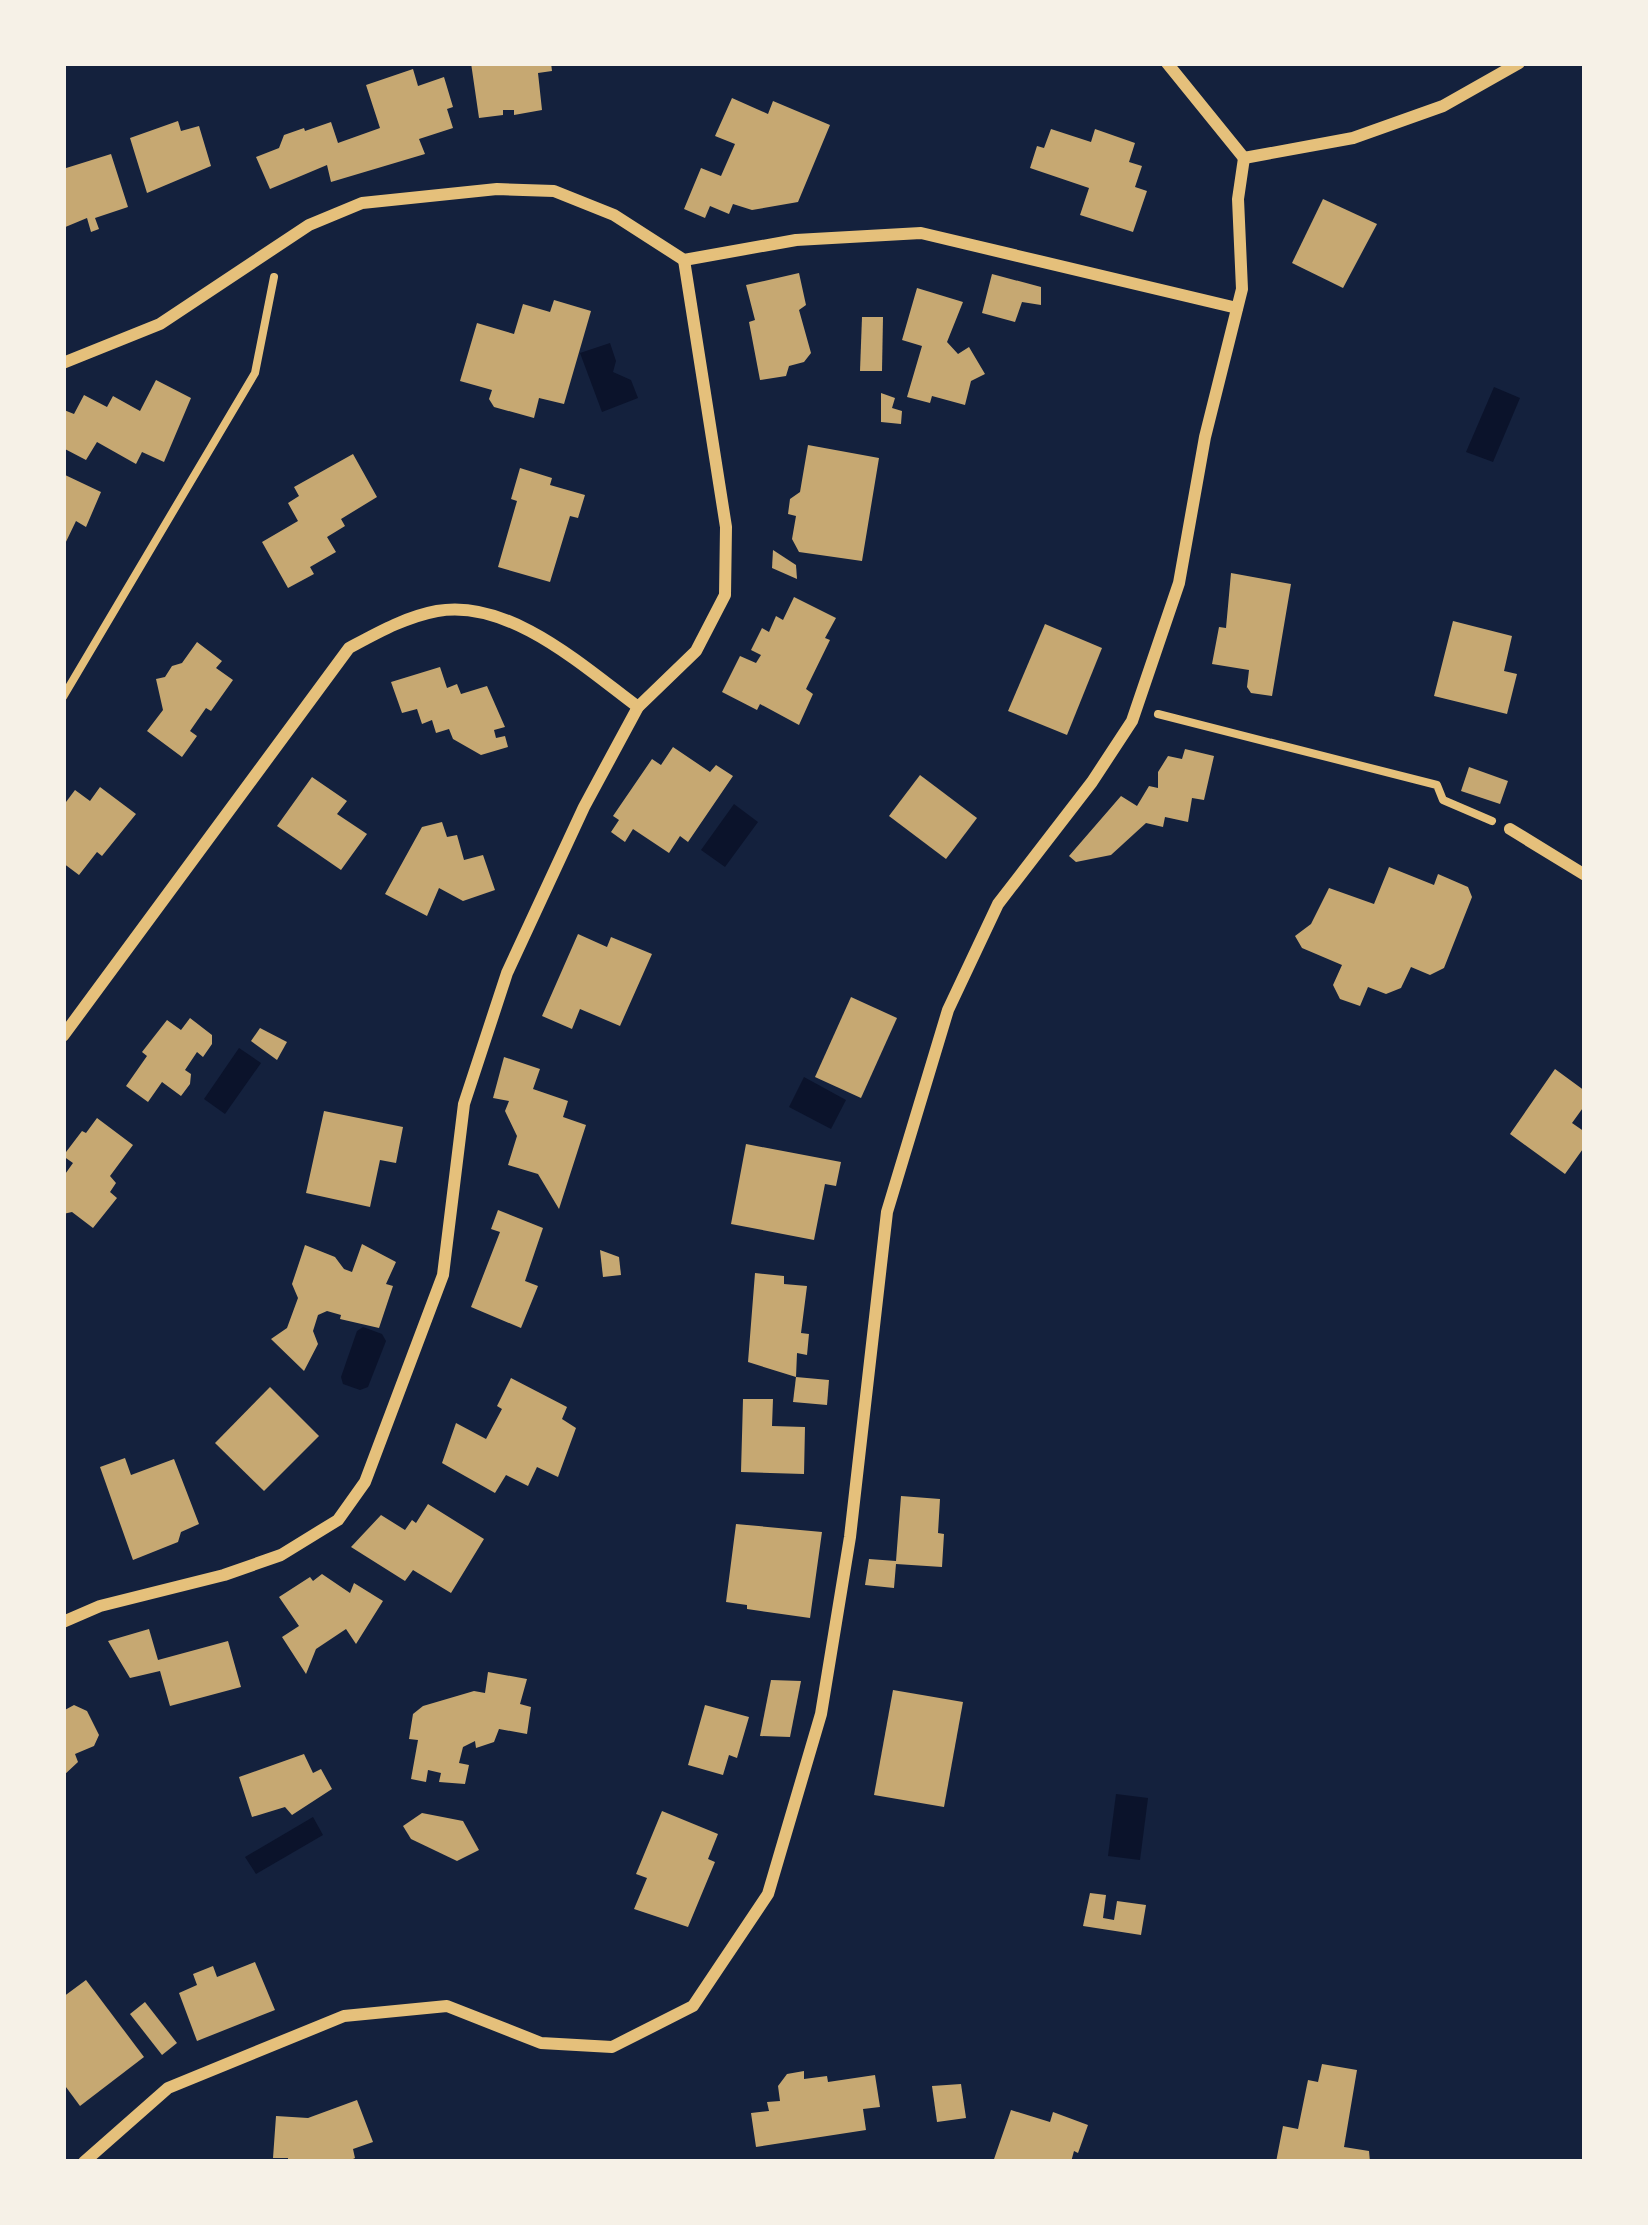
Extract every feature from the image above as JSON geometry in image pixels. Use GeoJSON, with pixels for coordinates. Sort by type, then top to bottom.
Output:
{"type":"FeatureCollection","features":[{"type":"Feature","properties":{"kind":"street"},"geometry":{"type":"LineString","coordinates":[[84,2162],[169,2088],[344,2016],[447,2006],[541,2043],[612,2047],[693,2006],[768,1894],[821,1714],[850,1537],[887,1212],[948,1010],[998,904],[1092,782],[1132,721],[1180,583],[1205,437],[1242,289],[1238,199],[1244,158],[1167,63]]}},
{"type":"Feature","properties":{"kind":"street"},"geometry":{"type":"LineString","coordinates":[[1244,158],[1353,138],[1443,106],[1519,63]]}},
{"type":"Feature","properties":{"kind":"street"},"geometry":{"type":"LineString","coordinates":[[63,363],[160,324],[309,225],[362,203],[497,189],[554,190],[614,215],[684,260],[796,240],[921,233],[1237,308]]}},
{"type":"Feature","properties":{"kind":"street"},"geometry":{"type":"LineString","coordinates":[[63,1622],[100,1606],[224,1575],[281,1555],[338,1520],[365,1482],[443,1275],[464,1103],[507,973],[584,807],[638,707],[696,651],[725,595],[726,527],[684,260]]}},
{"type":"Feature","properties":{"kind":"street"},"geometry":{"type":"LineString","coordinates":[[63,1036],[349,648],[396,623],[441,610],[489,615],[549,640],[638,707]]}},
{"type":"Feature","properties":{"kind":"street"},"geometry":{"type":"LineString","coordinates":[[1510,829],[1585,875]]}},
{"type":"Feature","properties":{"kind":"path"},"geometry":{"type":"LineString","coordinates":[[63,698],[255,373],[280,246]]}},
{"type":"Feature","properties":{"kind":"path"},"geometry":{"type":"LineString","coordinates":[[1137,708],[1437,785],[1443,800],[1510,829]]}},
{"type":"Feature","properties":{"kind":"water"},"geometry":{"type":"Polygon","coordinates":[[[610,343],[616,361],[613,372],[631,380],[638,398],[602,412],[580,353],[610,343]]]}},
{"type":"Feature","properties":{"kind":"water"},"geometry":{"type":"Polygon","coordinates":[[[1494,387],[1520,398],[1493,462],[1466,452],[1494,387]]]}},
{"type":"Feature","properties":{"kind":"water"},"geometry":{"type":"Polygon","coordinates":[[[734,804],[758,822],[725,867],[701,850],[734,804]]]}},
{"type":"Feature","properties":{"kind":"water"},"geometry":{"type":"Polygon","coordinates":[[[239,1048],[261,1063],[225,1114],[204,1099],[239,1048]]]}},
{"type":"Feature","properties":{"kind":"water"},"geometry":{"type":"Polygon","coordinates":[[[804,1077],[846,1100],[831,1129],[789,1107],[804,1077]]]}},
{"type":"Feature","properties":{"kind":"water"},"geometry":{"type":"Polygon","coordinates":[[[363,1327],[382,1334],[386,1341],[368,1387],[360,1390],[343,1384],[341,1377],[357,1331],[363,1327]]]}},
{"type":"Feature","properties":{"kind":"water"},"geometry":{"type":"Polygon","coordinates":[[[1116,1794],[1148,1798],[1140,1860],[1108,1856],[1116,1794]]]}},
{"type":"Feature","properties":{"kind":"water"},"geometry":{"type":"Polygon","coordinates":[[[313,1817],[323,1835],[256,1874],[245,1857],[313,1817]]]}},
{"type":"Feature","properties":{"kind":"building"},"geometry":{"type":"Polygon","coordinates":[[[471,63],[551,63],[552,71],[538,73],[542,110],[514,115],[514,110],[503,110],[503,115],[479,118],[471,63]]]}},
{"type":"Feature","properties":{"kind":"building"},"geometry":{"type":"Polygon","coordinates":[[[413,69],[418,86],[444,77],[453,107],[447,109],[453,128],[419,139],[425,154],[331,182],[327,165],[270,189],[256,157],[279,148],[284,135],[304,128],[331,122],[338,143],[380,128],[366,85],[413,69]]]}},
{"type":"Feature","properties":{"kind":"building"},"geometry":{"type":"Polygon","coordinates":[[[732,98],[768,114],[773,101],[830,125],[798,202],[752,210],[733,204],[729,214],[710,206],[705,218],[684,209],[701,168],[721,176],[735,144],[715,136],[732,98]]]}},
{"type":"Feature","properties":{"kind":"building"},"geometry":{"type":"Polygon","coordinates":[[[178,121],[181,131],[199,126],[211,166],[147,193],[130,138],[178,121]]]}},
{"type":"Feature","properties":{"kind":"building"},"geometry":{"type":"Polygon","coordinates":[[[1051,129],[1091,142],[1095,129],[1135,143],[1129,162],[1142,166],[1135,187],[1147,191],[1133,232],[1080,215],[1089,188],[1030,168],[1037,146],[1044,148],[1051,129]]]}},
{"type":"Feature","properties":{"kind":"building"},"geometry":{"type":"Polygon","coordinates":[[[111,154],[128,207],[95,218],[99,229],[91,232],[87,218],[63,228],[63,169],[111,154]]]}},
{"type":"Feature","properties":{"kind":"building"},"geometry":{"type":"Polygon","coordinates":[[[1323,199],[1377,224],[1343,288],[1292,263],[1323,199]]]}},
{"type":"Feature","properties":{"kind":"building"},"geometry":{"type":"Polygon","coordinates":[[[799,273],[806,305],[799,310],[811,353],[804,362],[789,366],[786,376],[760,380],[749,322],[755,320],[746,285],[799,273]]]}},
{"type":"Feature","properties":{"kind":"building"},"geometry":{"type":"Polygon","coordinates":[[[992,274],[1041,287],[1041,305],[1022,302],[1015,322],[982,313],[992,274]]]}},
{"type":"Feature","properties":{"kind":"building"},"geometry":{"type":"Polygon","coordinates":[[[917,288],[963,302],[947,342],[958,354],[969,347],[985,374],[971,381],[965,405],[932,396],[930,403],[907,397],[922,346],[902,340],[917,288]]]}},
{"type":"Feature","properties":{"kind":"building"},"geometry":{"type":"Polygon","coordinates":[[[554,300],[591,311],[564,404],[539,398],[534,418],[494,407],[489,399],[492,390],[460,381],[477,323],[514,334],[523,304],[550,312],[554,300]]]}},
{"type":"Feature","properties":{"kind":"building"},"geometry":{"type":"Polygon","coordinates":[[[862,317],[883,317],[882,371],[860,371],[862,317]]]}},
{"type":"Feature","properties":{"kind":"building"},"geometry":{"type":"Polygon","coordinates":[[[156,380],[191,398],[164,462],[142,452],[136,464],[97,442],[86,460],[63,448],[64,410],[74,414],[84,395],[107,407],[113,396],[140,411],[156,380]]]}},
{"type":"Feature","properties":{"kind":"building"},"geometry":{"type":"Polygon","coordinates":[[[881,393],[895,398],[892,408],[902,411],[901,424],[881,422],[881,393]]]}},
{"type":"Feature","properties":{"kind":"building"},"geometry":{"type":"Polygon","coordinates":[[[808,445],[879,458],[862,561],[799,552],[792,539],[796,516],[788,514],[790,499],[800,492],[808,445]]]}},
{"type":"Feature","properties":{"kind":"building"},"geometry":{"type":"Polygon","coordinates":[[[353,454],[377,497],[341,519],[345,526],[327,537],[336,552],[310,567],[314,574],[288,588],[262,542],[298,521],[288,503],[299,496],[294,487],[353,454]]]}},
{"type":"Feature","properties":{"kind":"building"},"geometry":{"type":"Polygon","coordinates":[[[520,468],[552,478],[550,485],[585,495],[578,518],[570,516],[550,582],[498,567],[517,501],[511,499],[520,468]]]}},
{"type":"Feature","properties":{"kind":"building"},"geometry":{"type":"Polygon","coordinates":[[[63,474],[101,492],[86,527],[76,521],[63,548],[63,474]]]}},
{"type":"Feature","properties":{"kind":"building"},"geometry":{"type":"Polygon","coordinates":[[[773,550],[796,565],[797,579],[772,568],[773,550]]]}},
{"type":"Feature","properties":{"kind":"building"},"geometry":{"type":"Polygon","coordinates":[[[1231,573],[1291,584],[1272,696],[1251,693],[1249,670],[1212,664],[1219,627],[1226,628],[1231,573]]]}},
{"type":"Feature","properties":{"kind":"building"},"geometry":{"type":"Polygon","coordinates":[[[794,597],[836,618],[806,689],[813,694],[799,725],[760,704],[757,710],[722,692],[740,656],[756,663],[761,655],[751,650],[762,628],[769,632],[776,616],[783,620],[794,597]]]}},
{"type":"Feature","properties":{"kind":"building"},"geometry":{"type":"Polygon","coordinates":[[[1453,621],[1512,636],[1504,671],[1517,674],[1507,714],[1434,696],[1453,621]]]}},
{"type":"Feature","properties":{"kind":"building"},"geometry":{"type":"Polygon","coordinates":[[[1045,624],[1102,648],[1067,735],[1008,711],[1045,624]]]}},
{"type":"Feature","properties":{"kind":"building"},"geometry":{"type":"Polygon","coordinates":[[[197,642],[222,661],[216,668],[233,680],[190,731],[197,736],[182,757],[147,731],[163,710],[156,679],[182,663],[197,642]]]}},
{"type":"Feature","properties":{"kind":"building"},"geometry":{"type":"Polygon","coordinates":[[[440,667],[447,688],[457,684],[461,694],[487,686],[505,727],[494,730],[496,738],[505,736],[508,747],[481,755],[453,739],[449,729],[436,733],[432,720],[422,724],[417,709],[402,713],[391,682],[440,667]]]}},
{"type":"Feature","properties":{"kind":"building"},"geometry":{"type":"Polygon","coordinates":[[[673,747],[710,772],[716,765],[733,776],[688,842],[680,836],[669,853],[633,829],[625,842],[611,832],[619,820],[613,816],[652,759],[661,765],[673,747]]]}},
{"type":"Feature","properties":{"kind":"building"},"geometry":{"type":"Polygon","coordinates":[[[1185,749],[1214,756],[1204,800],[1192,798],[1188,822],[1165,817],[1163,827],[1146,823],[1111,855],[1076,862],[1069,856],[1121,796],[1137,806],[1149,786],[1158,788],[1158,772],[1168,756],[1182,759],[1185,749]]]}},
{"type":"Feature","properties":{"kind":"building"},"geometry":{"type":"Polygon","coordinates":[[[1469,767],[1508,781],[1500,804],[1461,791],[1469,767]]]}},
{"type":"Feature","properties":{"kind":"building"},"geometry":{"type":"Polygon","coordinates":[[[920,775],[977,818],[946,859],[889,816],[920,775]]]}},
{"type":"Feature","properties":{"kind":"building"},"geometry":{"type":"Polygon","coordinates":[[[312,777],[347,801],[337,814],[367,834],[341,870],[277,826],[312,777]]]}},
{"type":"Feature","properties":{"kind":"building"},"geometry":{"type":"Polygon","coordinates":[[[100,787],[136,814],[102,856],[97,852],[79,875],[63,863],[63,806],[75,790],[90,801],[100,787]]]}},
{"type":"Feature","properties":{"kind":"building"},"geometry":{"type":"Polygon","coordinates":[[[442,822],[447,837],[457,835],[464,860],[483,855],[495,890],[463,901],[439,888],[427,916],[385,894],[422,827],[442,822]]]}},
{"type":"Feature","properties":{"kind":"building"},"geometry":{"type":"Polygon","coordinates":[[[1389,867],[1434,885],[1438,874],[1468,887],[1472,897],[1444,968],[1430,975],[1411,967],[1401,988],[1386,994],[1368,987],[1360,1006],[1340,999],[1333,985],[1342,965],[1302,948],[1295,936],[1311,924],[1329,888],[1374,904],[1389,867]]]}},
{"type":"Feature","properties":{"kind":"building"},"geometry":{"type":"Polygon","coordinates":[[[578,934],[607,947],[611,937],[652,954],[620,1026],[580,1009],[572,1029],[542,1016],[578,934]]]}},
{"type":"Feature","properties":{"kind":"building"},"geometry":{"type":"Polygon","coordinates":[[[851,997],[897,1018],[861,1098],[815,1077],[851,997]]]}},
{"type":"Feature","properties":{"kind":"building"},"geometry":{"type":"Polygon","coordinates":[[[190,1018],[212,1035],[212,1044],[203,1057],[197,1052],[185,1070],[191,1074],[190,1084],[181,1096],[162,1082],[148,1102],[126,1086],[147,1056],[142,1052],[167,1020],[181,1030],[190,1018]]]}},
{"type":"Feature","properties":{"kind":"building"},"geometry":{"type":"Polygon","coordinates":[[[260,1028],[287,1042],[277,1060],[251,1041],[260,1028]]]}},
{"type":"Feature","properties":{"kind":"building"},"geometry":{"type":"Polygon","coordinates":[[[504,1057],[540,1069],[533,1089],[568,1101],[563,1117],[586,1125],[559,1209],[538,1174],[508,1165],[517,1136],[505,1111],[509,1101],[493,1098],[504,1057]]]}},
{"type":"Feature","properties":{"kind":"building"},"geometry":{"type":"Polygon","coordinates":[[[1555,1069],[1585,1091],[1585,1105],[1572,1123],[1585,1132],[1585,1146],[1565,1174],[1510,1134],[1555,1069]]]}},
{"type":"Feature","properties":{"kind":"building"},"geometry":{"type":"Polygon","coordinates":[[[324,1111],[403,1127],[396,1163],[380,1160],[370,1207],[306,1193],[324,1111]]]}},
{"type":"Feature","properties":{"kind":"building"},"geometry":{"type":"Polygon","coordinates":[[[97,1118],[133,1145],[110,1176],[116,1183],[110,1192],[117,1198],[93,1228],[72,1212],[63,1214],[63,1177],[73,1163],[63,1156],[97,1118]]]}},
{"type":"Feature","properties":{"kind":"building"},"geometry":{"type":"Polygon","coordinates":[[[746,1144],[841,1162],[836,1186],[825,1184],[814,1240],[731,1224],[746,1144]]]}},
{"type":"Feature","properties":{"kind":"building"},"geometry":{"type":"Polygon","coordinates":[[[498,1210],[543,1228],[525,1281],[538,1286],[521,1328],[471,1307],[500,1232],[491,1229],[498,1210]]]}},
{"type":"Feature","properties":{"kind":"building"},"geometry":{"type":"Polygon","coordinates":[[[362,1244],[396,1262],[386,1284],[393,1286],[379,1328],[327,1311],[318,1315],[313,1331],[318,1344],[304,1371],[271,1339],[287,1328],[298,1298],[292,1284],[305,1245],[335,1257],[352,1272],[362,1244]]]}},
{"type":"Feature","properties":{"kind":"building"},"geometry":{"type":"Polygon","coordinates":[[[600,1250],[619,1257],[621,1275],[603,1277],[600,1250]]]}},
{"type":"Feature","properties":{"kind":"building"},"geometry":{"type":"Polygon","coordinates":[[[755,1273],[784,1276],[784,1284],[807,1286],[801,1333],[809,1334],[807,1355],[797,1353],[796,1377],[748,1362],[755,1273]]]}},
{"type":"Feature","properties":{"kind":"building"},"geometry":{"type":"Polygon","coordinates":[[[796,1377],[829,1380],[827,1405],[793,1402],[796,1377]]]}},
{"type":"Feature","properties":{"kind":"building"},"geometry":{"type":"Polygon","coordinates":[[[511,1378],[567,1407],[562,1419],[576,1428],[558,1477],[537,1467],[528,1486],[506,1475],[495,1493],[442,1463],[456,1423],[486,1439],[511,1378]]]}},
{"type":"Feature","properties":{"kind":"building"},"geometry":{"type":"Polygon","coordinates":[[[270,1387],[319,1436],[264,1491],[215,1443],[270,1387]]]}},
{"type":"Feature","properties":{"kind":"building"},"geometry":{"type":"Polygon","coordinates":[[[743,1399],[773,1399],[772,1426],[805,1427],[804,1474],[741,1472],[743,1399]]]}},
{"type":"Feature","properties":{"kind":"building"},"geometry":{"type":"Polygon","coordinates":[[[125,1458],[131,1475],[174,1459],[199,1524],[181,1532],[178,1542],[133,1560],[100,1467],[125,1458]]]}},
{"type":"Feature","properties":{"kind":"building"},"geometry":{"type":"Polygon","coordinates":[[[901,1496],[940,1499],[942,1567],[896,1564],[894,1588],[865,1585],[869,1559],[896,1561],[901,1496]]]}},
{"type":"Feature","properties":{"kind":"building"},"geometry":{"type":"Polygon","coordinates":[[[428,1504],[484,1539],[451,1593],[413,1570],[405,1581],[351,1547],[381,1515],[405,1530],[412,1520],[416,1523],[428,1504]]]}},
{"type":"Feature","properties":{"kind":"building"},"geometry":{"type":"Polygon","coordinates":[[[736,1524],[822,1532],[810,1618],[726,1602],[736,1524]]]}},
{"type":"Feature","properties":{"kind":"building"},"geometry":{"type":"Polygon","coordinates":[[[322,1574],[350,1593],[354,1583],[383,1601],[356,1644],[346,1629],[316,1649],[306,1674],[282,1637],[299,1626],[279,1597],[322,1574]]]}},
{"type":"Feature","properties":{"kind":"building"},"geometry":{"type":"Polygon","coordinates":[[[149,1629],[158,1660],[228,1641],[241,1687],[170,1706],[160,1671],[130,1678],[108,1641],[149,1629]]]}},
{"type":"Feature","properties":{"kind":"building"},"geometry":{"type":"Polygon","coordinates":[[[488,1672],[527,1679],[520,1704],[531,1707],[527,1734],[499,1729],[494,1742],[476,1748],[475,1741],[463,1747],[459,1763],[469,1765],[465,1784],[439,1782],[441,1773],[428,1770],[426,1782],[411,1779],[418,1740],[409,1739],[413,1714],[423,1706],[474,1691],[485,1693],[488,1672]]]}},
{"type":"Feature","properties":{"kind":"building"},"geometry":{"type":"Polygon","coordinates":[[[771,1680],[801,1681],[790,1737],[760,1736],[771,1680]]]}},
{"type":"Feature","properties":{"kind":"building"},"geometry":{"type":"Polygon","coordinates":[[[893,1690],[963,1702],[944,1807],[874,1795],[893,1690]]]}},
{"type":"Feature","properties":{"kind":"building"},"geometry":{"type":"Polygon","coordinates":[[[74,1705],[87,1711],[99,1735],[94,1746],[75,1754],[78,1762],[63,1776],[63,1711],[74,1705]]]}},
{"type":"Feature","properties":{"kind":"building"},"geometry":{"type":"Polygon","coordinates":[[[705,1705],[749,1717],[737,1758],[729,1755],[723,1775],[688,1765],[705,1705]]]}},
{"type":"Feature","properties":{"kind":"building"},"geometry":{"type":"Polygon","coordinates":[[[304,1754],[313,1773],[321,1769],[332,1789],[292,1815],[285,1807],[252,1817],[239,1777],[304,1754]]]}},
{"type":"Feature","properties":{"kind":"building"},"geometry":{"type":"Polygon","coordinates":[[[662,1811],[718,1834],[708,1859],[715,1862],[688,1927],[634,1909],[647,1878],[636,1874],[662,1811]]]}},
{"type":"Feature","properties":{"kind":"building"},"geometry":{"type":"Polygon","coordinates":[[[422,1813],[463,1821],[479,1850],[457,1861],[411,1839],[403,1826],[422,1813]]]}},
{"type":"Feature","properties":{"kind":"building"},"geometry":{"type":"Polygon","coordinates":[[[1090,1893],[1106,1895],[1103,1918],[1114,1920],[1117,1901],[1146,1905],[1141,1935],[1083,1926],[1090,1893]]]}},
{"type":"Feature","properties":{"kind":"building"},"geometry":{"type":"Polygon","coordinates":[[[255,1962],[275,2010],[197,2041],[179,1993],[197,1985],[193,1974],[213,1966],[217,1977],[255,1962]]]}},
{"type":"Feature","properties":{"kind":"building"},"geometry":{"type":"Polygon","coordinates":[[[86,1980],[144,2057],[80,2106],[63,2083],[63,1997],[86,1980]]]}},
{"type":"Feature","properties":{"kind":"building"},"geometry":{"type":"Polygon","coordinates":[[[145,2002],[177,2043],[162,2055],[130,2014],[145,2002]]]}},
{"type":"Feature","properties":{"kind":"building"},"geometry":{"type":"Polygon","coordinates":[[[1322,2064],[1357,2070],[1344,2147],[1369,2151],[1370,2162],[1276,2162],[1283,2126],[1298,2129],[1308,2080],[1318,2082],[1322,2064]]]}},
{"type":"Feature","properties":{"kind":"building"},"geometry":{"type":"Polygon","coordinates":[[[804,2071],[804,2079],[827,2076],[828,2082],[875,2075],[880,2107],[863,2109],[866,2130],[756,2147],[751,2113],[769,2111],[767,2102],[780,2101],[778,2086],[787,2074],[804,2071]]]}},
{"type":"Feature","properties":{"kind":"building"},"geometry":{"type":"Polygon","coordinates":[[[961,2084],[966,2118],[937,2122],[932,2086],[961,2084]]]}},
{"type":"Feature","properties":{"kind":"building"},"geometry":{"type":"Polygon","coordinates":[[[357,2100],[373,2142],[353,2149],[355,2158],[288,2162],[288,2158],[273,2158],[276,2116],[308,2118],[357,2100]]]}},
{"type":"Feature","properties":{"kind":"building"},"geometry":{"type":"Polygon","coordinates":[[[1011,2110],[1050,2122],[1053,2112],[1088,2125],[1078,2153],[1074,2151],[1071,2162],[993,2162],[1011,2110]]]}}]}
